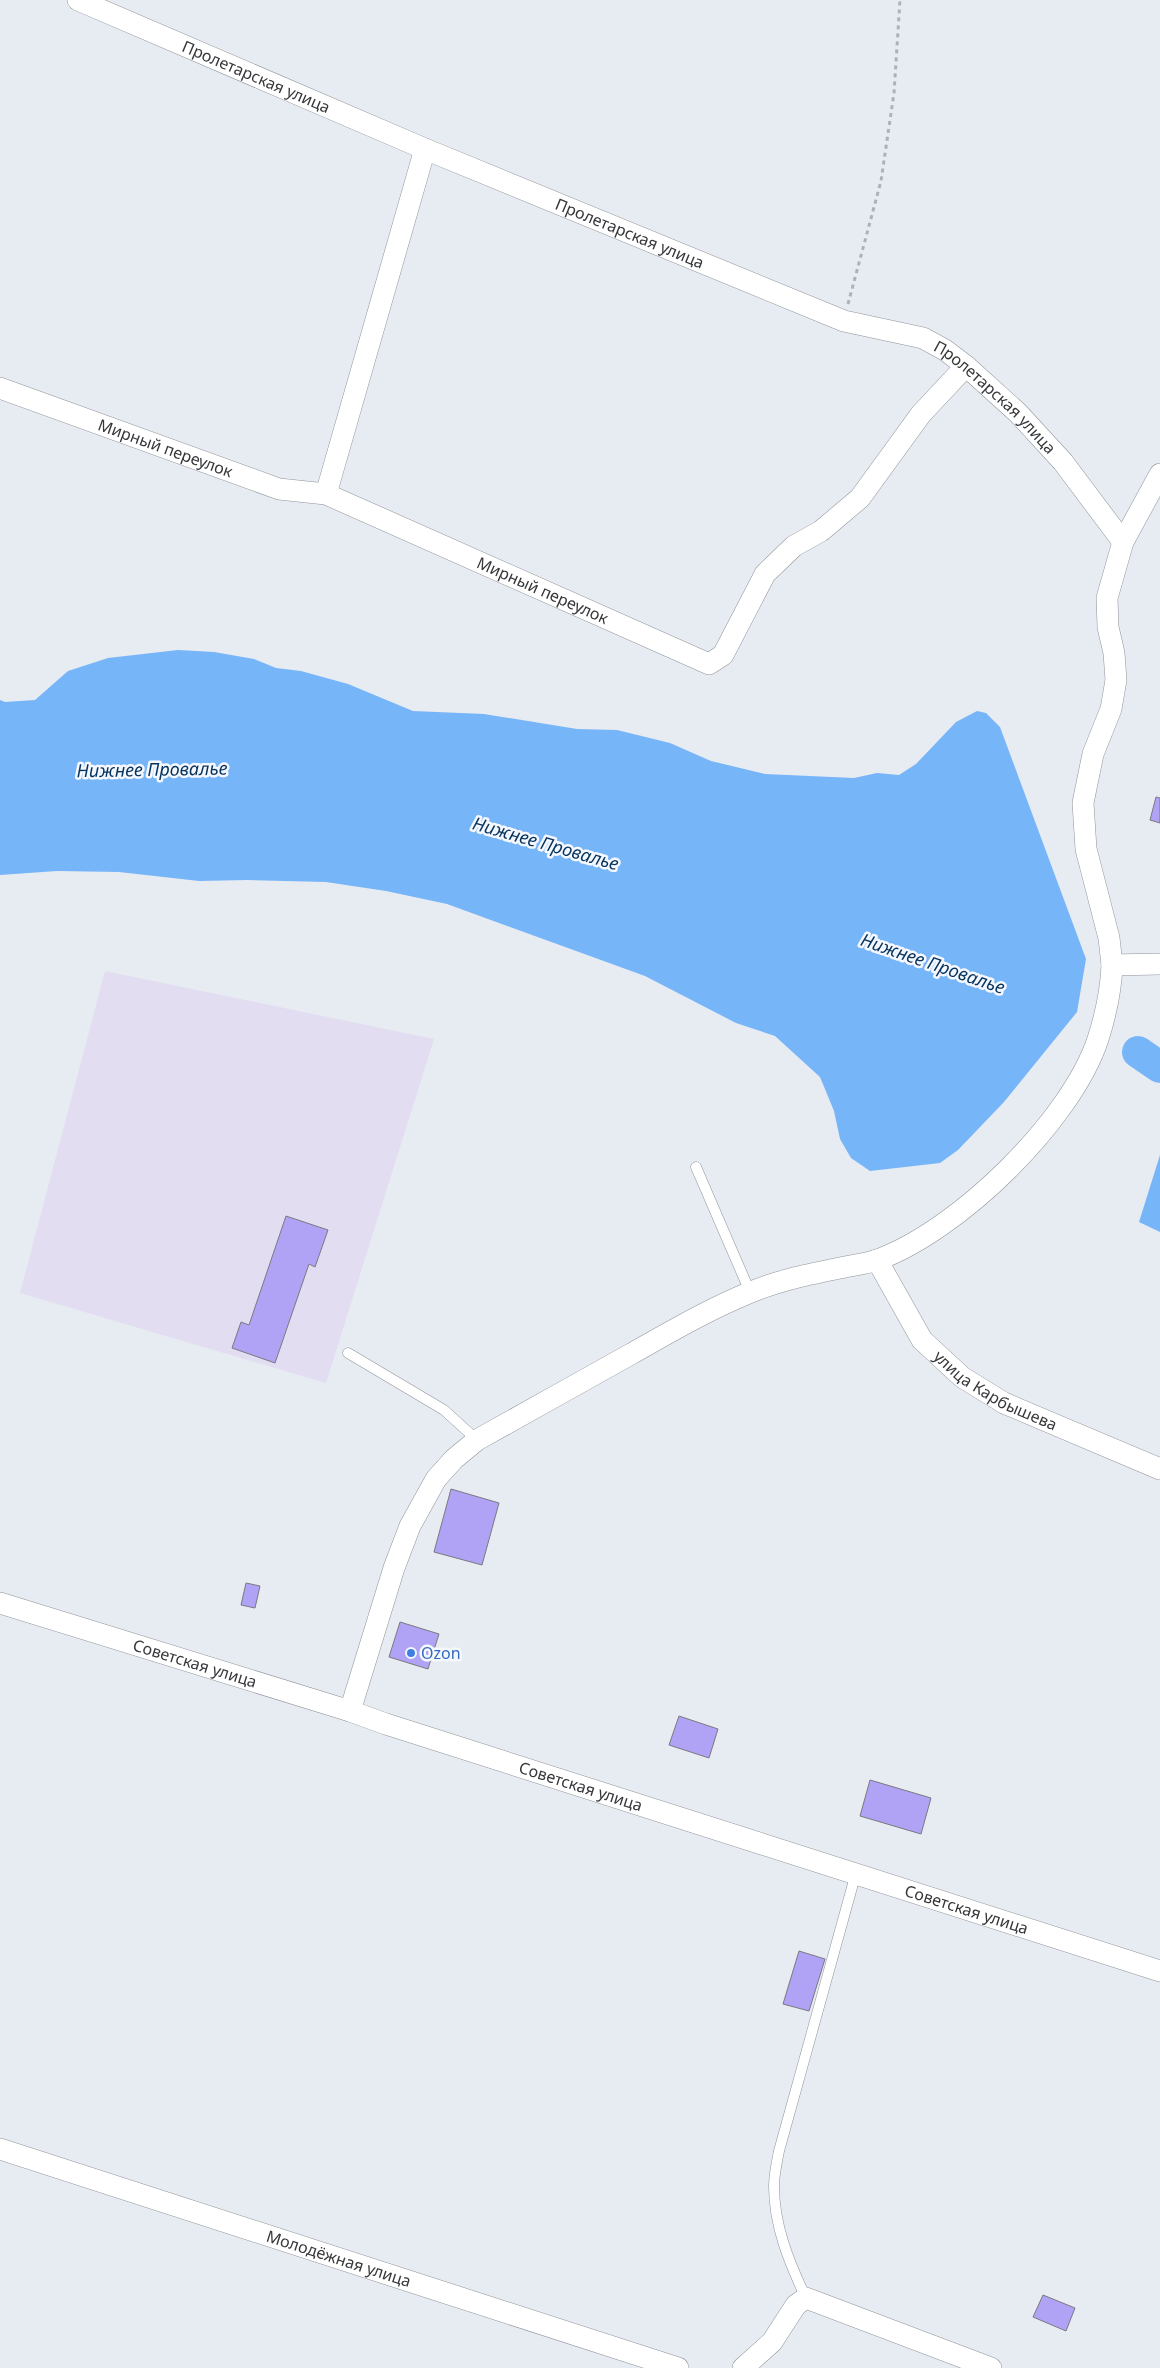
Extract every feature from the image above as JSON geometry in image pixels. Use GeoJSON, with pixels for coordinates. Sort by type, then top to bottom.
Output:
{"type":"FeatureCollection","features":[{"type":"Feature","properties":{"kind":"street","name":"Пролетарская улица"},"geometry":{"type":"LineString","coordinates":[[78,0],[425,149],[844,321],[923,338],[945,350],[966,366],[1018,413],[1062,462],[1123,542]]}},
{"type":"Feature","properties":{"kind":"street"},"geometry":{"type":"LineString","coordinates":[[326,494],[425,149]]}},
{"type":"Feature","properties":{"kind":"street","name":"Мирный переулок"},"geometry":{"type":"LineString","coordinates":[[0,388],[279,490],[326,494],[709,664],[723,655],[765,574],[794,546],[821,531],[860,498],[921,414],[966,366]]}},
{"type":"Feature","properties":{"kind":"street"},"geometry":{"type":"LineString","coordinates":[[350,1710],[394,1568],[410,1526],[436,1478],[454,1459],[477,1440],[687,1323],[750,1292],[791,1278],[877,1260],[916,1241],[952,1218],[985,1191],[1046,1126],[1074,1089],[1098,1040],[1111,993],[1112,965],[1109,938],[1086,850],[1083,803],[1093,754],[1111,709],[1116,680],[1114,653],[1108,627],[1107,598],[1123,542],[1160,474]]}},
{"type":"Feature","properties":{"kind":"street"},"geometry":{"type":"LineString","coordinates":[[1112,965],[1160,964]]}},
{"type":"Feature","properties":{"kind":"street","name":"улица Карбышева"},"geometry":{"type":"LineString","coordinates":[[877,1260],[922,1340],[962,1377],[1004,1403],[1160,1469]]}},
{"type":"Feature","properties":{"kind":"street","name":"Советская улица"},"geometry":{"type":"LineString","coordinates":[[0,1603],[350,1710],[386,1724],[1160,1971]]}},
{"type":"Feature","properties":{"kind":"street","name":"Молодёжная улица"},"geometry":{"type":"LineString","coordinates":[[0,2149],[678,2368]]}},
{"type":"Feature","properties":{"kind":"street"},"geometry":{"type":"LineString","coordinates":[[743,2368],[772,2342],[796,2305],[806,2298],[991,2368]]}},
{"type":"Feature","properties":{"kind":"lane"},"geometry":{"type":"LineString","coordinates":[[696,1167],[750,1292]]}},
{"type":"Feature","properties":{"kind":"lane"},"geometry":{"type":"LineString","coordinates":[[348,1353],[444,1410],[477,1440]]}},
{"type":"Feature","properties":{"kind":"lane"},"geometry":{"type":"LineString","coordinates":[[806,2298],[788,2259],[780,2233],[774,2184],[782,2142],[856,1873]]}},
{"type":"Feature","properties":{"kind":"path"},"geometry":{"type":"LineString","coordinates":[[844,321],[881,181],[894,93],[900,0]]}},
{"type":"Feature","properties":{"kind":"shaded area"},"geometry":{"type":"Polygon","coordinates":[[[105,971],[434,1039],[326,1383],[20,1293],[105,971]]]}},
{"type":"Feature","properties":{"kind":"water"},"geometry":{"type":"Polygon","coordinates":[[[178,650],[214,652],[254,659],[276,668],[301,671],[348,684],[413,711],[484,714],[577,729],[617,730],[670,743],[711,761],[765,774],[854,778],[877,773],[899,775],[916,764],[956,722],[977,711],[986,713],[1000,727],[1086,959],[1077,1012],[1004,1102],[958,1150],[940,1163],[870,1171],[851,1158],[840,1139],[834,1111],[820,1077],[775,1036],[736,1023],[645,976],[447,904],[386,891],[326,882],[199,881],[119,872],[57,871],[0,875],[0,700],[5,702],[35,700],[68,671],[108,658],[178,650]]]}},
{"type":"Feature","properties":{"kind":"water"},"geometry":{"type":"Polygon","coordinates":[[[1160,1155],[1160,1232],[1139,1222],[1160,1155]]]}},
{"type":"Feature","properties":{"kind":"building"},"geometry":{"type":"Polygon","coordinates":[[[1156,797],[1160,798],[1160,823],[1150,820],[1156,797]]]}},
{"type":"Feature","properties":{"kind":"building"},"geometry":{"type":"Polygon","coordinates":[[[286,1216],[328,1230],[315,1267],[309,1264],[275,1363],[232,1348],[241,1322],[249,1325],[286,1216]]]}},
{"type":"Feature","properties":{"kind":"building"},"geometry":{"type":"Polygon","coordinates":[[[451,1489],[499,1503],[482,1565],[434,1552],[451,1489]]]}},
{"type":"Feature","properties":{"kind":"building"},"geometry":{"type":"Polygon","coordinates":[[[246,1583],[260,1586],[255,1608],[241,1605],[246,1583]]]}},
{"type":"Feature","properties":{"kind":"building"},"geometry":{"type":"Polygon","coordinates":[[[400,1622],[439,1634],[428,1669],[389,1657],[400,1622]]]}},
{"type":"Feature","properties":{"kind":"building"},"geometry":{"type":"Polygon","coordinates":[[[679,1716],[718,1729],[709,1758],[669,1745],[679,1716]]]}},
{"type":"Feature","properties":{"kind":"building"},"geometry":{"type":"Polygon","coordinates":[[[870,1780],[931,1798],[921,1834],[860,1816],[870,1780]]]}},
{"type":"Feature","properties":{"kind":"building"},"geometry":{"type":"Polygon","coordinates":[[[799,1951],[825,1959],[809,2011],[783,2004],[799,1951]]]}},
{"type":"Feature","properties":{"kind":"building"},"geometry":{"type":"Polygon","coordinates":[[[1043,2295],[1075,2308],[1066,2331],[1033,2317],[1043,2295]]]}},
{"type":"Feature","properties":{"kind":"waterway","name":"Нижнее Провалье"},"geometry":{"type":"LineString","coordinates":[[1138,1052],[1160,1067]]}},
{"type":"Feature","properties":{"kind":"place","name":"Ozon"},"geometry":{"type":"Point","coordinates":[411,1653]}}]}
